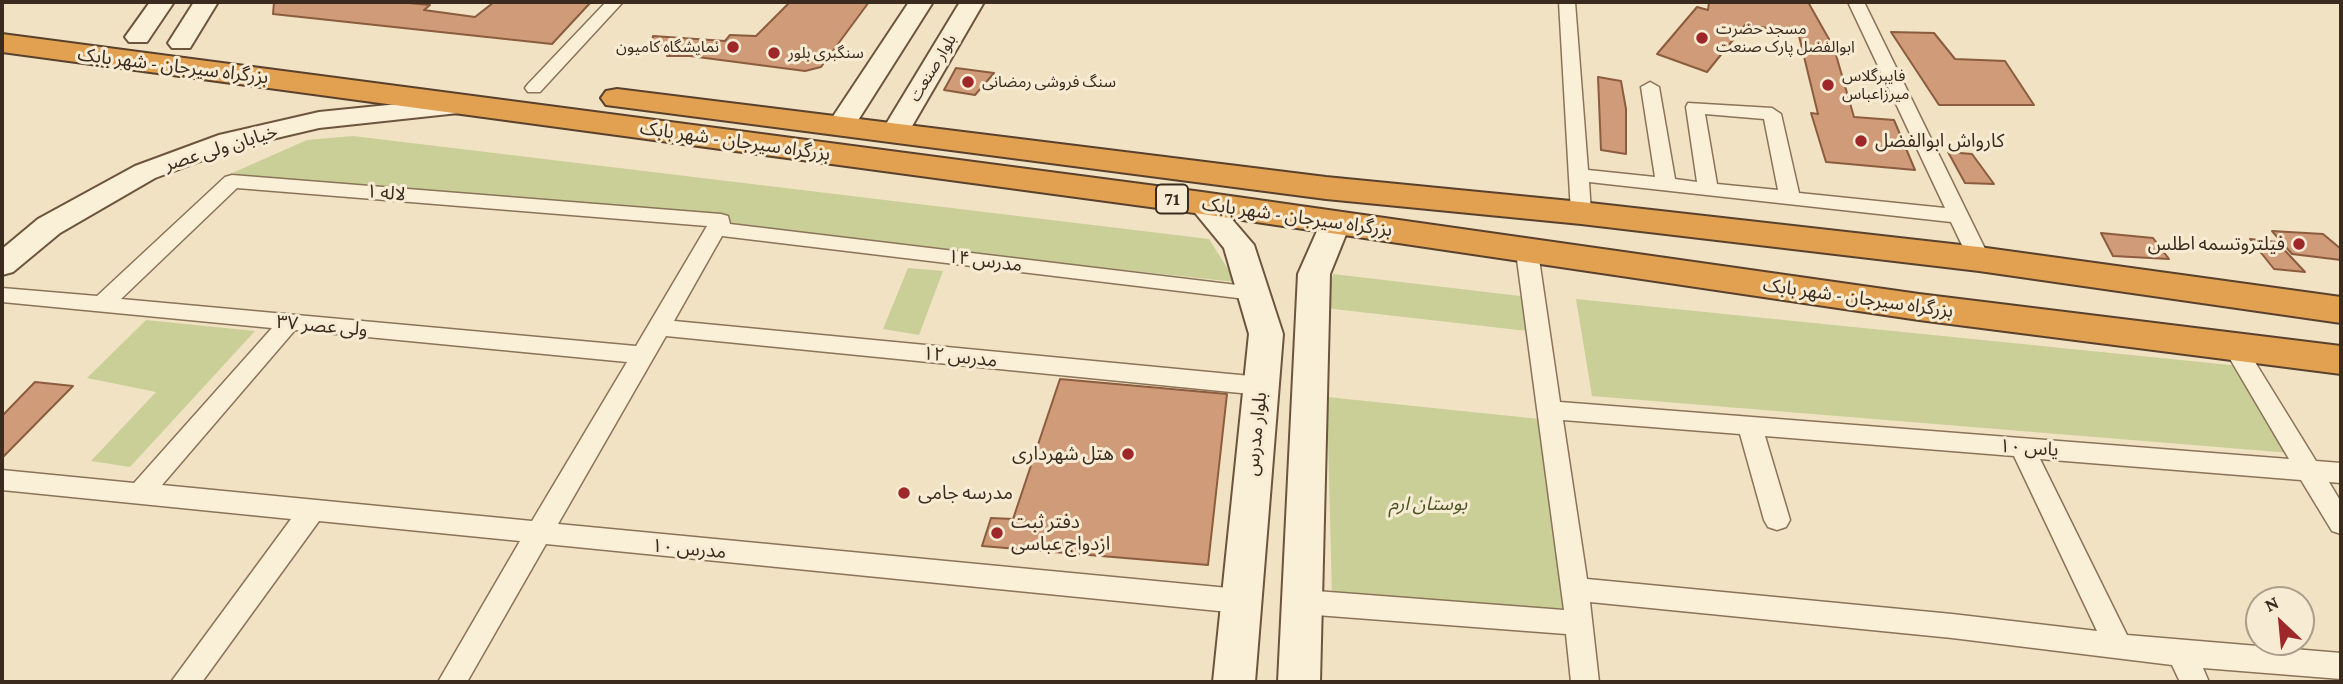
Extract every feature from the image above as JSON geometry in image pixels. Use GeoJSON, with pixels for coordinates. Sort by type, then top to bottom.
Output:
{"type":"FeatureCollection","features":[{"type":"Feature","properties":{"kind":"highway","name":"بزرگراه سیرجان - شهر بابک"},"geometry":{"type":"LineString","coordinates":[[2,20],[1326,188],[1581,213],[1979,260],[2341,310]]}},
{"type":"Feature","properties":{"kind":"highway","name":"بزرگراه سیرجان - شهر بابک"},"geometry":{"type":"LineString","coordinates":[[2,43],[1202,203],[1919,307],[2341,359]]}},
{"type":"Feature","properties":{"kind":"highway"},"geometry":{"type":"LineString","coordinates":[[1902,253],[1919,307]]}},
{"type":"Feature","properties":{"kind":"street"},"geometry":{"type":"LineString","coordinates":[[138,37],[162,2]]}},
{"type":"Feature","properties":{"kind":"street"},"geometry":{"type":"LineString","coordinates":[[534,88],[615,2]]}},
{"type":"Feature","properties":{"kind":"street"},"geometry":{"type":"LineString","coordinates":[[840,127],[921,2]]}},
{"type":"Feature","properties":{"kind":"street","name":"بلوار صنعت"},"geometry":{"type":"LineString","coordinates":[[894,134],[972,2]]}},
{"type":"Feature","properties":{"kind":"street"},"geometry":{"type":"LineString","coordinates":[[1567,2],[1581,213]]}},
{"type":"Feature","properties":{"kind":"street"},"geometry":{"type":"LineString","coordinates":[[1856,2],[1979,260]]}},
{"type":"Feature","properties":{"kind":"street"},"geometry":{"type":"LineString","coordinates":[[181,43],[206,6]]}},
{"type":"Feature","properties":{"kind":"street"},"geometry":{"type":"LineString","coordinates":[[1650,87],[1666,183]]}},
{"type":"Feature","properties":{"kind":"street","name":"خیابان ولی عصر"},"geometry":{"type":"LineString","coordinates":[[2,265],[49,226],[145,172],[229,141],[319,120],[467,105]]}},
{"type":"Feature","properties":{"kind":"street"},"geometry":{"type":"LineString","coordinates":[[1708,188],[1695,107],[1772,114],[1790,198]]}},
{"type":"Feature","properties":{"kind":"street"},"geometry":{"type":"LineString","coordinates":[[1579,175],[1956,216]]}},
{"type":"Feature","properties":{"kind":"street","name":"لاله ۱"},"geometry":{"type":"LineString","coordinates":[[100,306],[232,181],[719,225]]}},
{"type":"Feature","properties":{"kind":"street","name":"بلوار مدرس"},"geometry":{"type":"LineString","coordinates":[[1202,203],[1239,245],[1266,334],[1239,601],[1234,682]]}},
{"type":"Feature","properties":{"kind":"street"},"geometry":{"type":"LineString","coordinates":[[1299,682],[1314,274],[1336,222]]}},
{"type":"Feature","properties":{"kind":"street"},"geometry":{"type":"LineString","coordinates":[[452,682],[719,225]]}},
{"type":"Feature","properties":{"kind":"street","name":"مدرس ۱۴"},"geometry":{"type":"LineString","coordinates":[[719,225],[1254,293]]}},
{"type":"Feature","properties":{"kind":"street"},"geometry":{"type":"LineString","coordinates":[[1527,252],[1575,589],[1585,682]]}},
{"type":"Feature","properties":{"kind":"street","name":"ولی عصر ۳۷"},"geometry":{"type":"LineString","coordinates":[[2,295],[642,355]]}},
{"type":"Feature","properties":{"kind":"street"},"geometry":{"type":"LineString","coordinates":[[139,495],[289,323]]}},
{"type":"Feature","properties":{"kind":"street","name":"مدرس ۱۲"},"geometry":{"type":"LineString","coordinates":[[659,327],[1261,386]]}},
{"type":"Feature","properties":{"kind":"street"},"geometry":{"type":"LineString","coordinates":[[1266,334],[1287,333],[1311,339]]}},
{"type":"Feature","properties":{"kind":"street"},"geometry":{"type":"LineString","coordinates":[[2234,347],[2341,524]]}},
{"type":"Feature","properties":{"kind":"street","name":"یاس ۱۰"},"geometry":{"type":"LineString","coordinates":[[1548,410],[2341,472]]}},
{"type":"Feature","properties":{"kind":"street"},"geometry":{"type":"LineString","coordinates":[[1750,426],[1777,520]]}},
{"type":"Feature","properties":{"kind":"street"},"geometry":{"type":"LineString","coordinates":[[2022,448],[2119,647]]}},
{"type":"Feature","properties":{"kind":"street","name":"مدرس ۱۰"},"geometry":{"type":"LineString","coordinates":[[2,480],[1239,601]]}},
{"type":"Feature","properties":{"kind":"street"},"geometry":{"type":"LineString","coordinates":[[185,682],[311,512]]}},
{"type":"Feature","properties":{"kind":"street"},"geometry":{"type":"LineString","coordinates":[[1575,589],[1952,626],[2181,654],[2341,666]]}},
{"type":"Feature","properties":{"kind":"street"},"geometry":{"type":"LineString","coordinates":[[1303,602],[1578,624]]}},
{"type":"Feature","properties":{"kind":"street"},"geometry":{"type":"LineString","coordinates":[[2181,654],[2195,682]]}},
{"type":"Feature","properties":{"kind":"green space"},"geometry":{"type":"Polygon","coordinates":[[[353,136],[1209,239],[1236,282],[230,174],[307,140],[353,136]]]}},
{"type":"Feature","properties":{"kind":"green space"},"geometry":{"type":"Polygon","coordinates":[[[908,268],[943,271],[919,335],[883,329],[908,268]]]}},
{"type":"Feature","properties":{"kind":"green space"},"geometry":{"type":"Polygon","coordinates":[[[1333,274],[1537,298],[1536,332],[1325,308],[1333,274]]]}},
{"type":"Feature","properties":{"kind":"green space"},"geometry":{"type":"Polygon","coordinates":[[[1576,299],[2240,366],[2291,453],[1592,396],[1576,299]]]}},
{"type":"Feature","properties":{"kind":"green space"},"geometry":{"type":"Polygon","coordinates":[[[146,320],[255,331],[130,467],[91,461],[156,392],[87,378],[146,320]]]}},
{"type":"Feature","properties":{"kind":"green space","name":"بوستان ارم"},"geometry":{"type":"Polygon","coordinates":[[[1327,397],[1549,420],[1582,610],[1332,596],[1327,397]]]}},
{"type":"Feature","properties":{"kind":"building"},"geometry":{"type":"Polygon","coordinates":[[[274,2],[399,2],[430,5],[424,10],[475,17],[494,2],[591,2],[552,44],[273,14],[274,2]]]}},
{"type":"Feature","properties":{"kind":"building"},"geometry":{"type":"Polygon","coordinates":[[[790,2],[869,2],[821,67],[805,71],[690,56],[667,56],[670,53],[651,50],[653,36],[725,41],[730,35],[756,36],[790,2]]]}},
{"type":"Feature","properties":{"kind":"building"},"geometry":{"type":"Polygon","coordinates":[[[1709,2],[1808,2],[1834,48],[1854,117],[1894,120],[1915,170],[1826,162],[1811,113],[1818,114],[1798,32],[1745,25],[1707,72],[1657,54],[1697,7],[1708,10],[1709,2]]]}},
{"type":"Feature","properties":{"kind":"building"},"geometry":{"type":"Polygon","coordinates":[[[1891,32],[1934,33],[1955,59],[2005,61],[2034,105],[1939,105],[1891,32]]]}},
{"type":"Feature","properties":{"kind":"building","name":"سنگ فروشی رمضانی"},"geometry":{"type":"Polygon","coordinates":[[[956,68],[994,73],[975,95],[944,90],[956,68]]]}},
{"type":"Feature","properties":{"kind":"building"},"geometry":{"type":"Polygon","coordinates":[[[1598,77],[1621,81],[1626,109],[1626,154],[1601,150],[1598,77]]]}},
{"type":"Feature","properties":{"kind":"building"},"geometry":{"type":"Polygon","coordinates":[[[1948,152],[1972,154],[1994,184],[1965,183],[1948,152]]]}},
{"type":"Feature","properties":{"kind":"building","name":"فیلتروتسمه اطلس"},"geometry":{"type":"Polygon","coordinates":[[[2272,231],[2323,234],[2341,249],[2341,260],[2292,254],[2272,231]]]}},
{"type":"Feature","properties":{"kind":"building"},"geometry":{"type":"Polygon","coordinates":[[[2101,233],[2153,238],[2169,259],[2113,256],[2101,233]]]}},
{"type":"Feature","properties":{"kind":"building"},"geometry":{"type":"Polygon","coordinates":[[[2250,239],[2277,242],[2305,272],[2274,269],[2250,239]]]}},
{"type":"Feature","properties":{"kind":"building","name":"هتل شهرداری"},"geometry":{"type":"Polygon","coordinates":[[[1060,379],[1227,394],[1208,565],[982,546],[991,518],[1013,519],[1060,379]]]}},
{"type":"Feature","properties":{"kind":"building"},"geometry":{"type":"Polygon","coordinates":[[[35,382],[73,386],[2,458],[2,416],[35,382]]]}},
{"type":"Feature","properties":{"kind":"place","name":"مسجد حضرت ابوالفضل پارک صنعت"},"geometry":{"type":"Point","coordinates":[1702,38]}},
{"type":"Feature","properties":{"kind":"place","name":"نمایشگاه کامیون"},"geometry":{"type":"Point","coordinates":[733,47]}},
{"type":"Feature","properties":{"kind":"place","name":"سنگبری بلور"},"geometry":{"type":"Point","coordinates":[774,53]}},
{"type":"Feature","properties":{"kind":"place","name":"سنگ فروشی رمضانی"},"geometry":{"type":"Point","coordinates":[968,82]}},
{"type":"Feature","properties":{"kind":"place","name":"فایبرگلاس میرزاعباس"},"geometry":{"type":"Point","coordinates":[1828,85]}},
{"type":"Feature","properties":{"kind":"place","name":"کارواش ابوالفضل"},"geometry":{"type":"Point","coordinates":[1861,141]}},
{"type":"Feature","properties":{"kind":"place","name":"فیلتروتسمه اطلس"},"geometry":{"type":"Point","coordinates":[2299,244]}},
{"type":"Feature","properties":{"kind":"place","name":"هتل شهرداری"},"geometry":{"type":"Point","coordinates":[1128,454]}},
{"type":"Feature","properties":{"kind":"place","name":"مدرسه جامی"},"geometry":{"type":"Point","coordinates":[904,493]}},
{"type":"Feature","properties":{"kind":"place","name":"دفتر ثبت ازدواج عباسی"},"geometry":{"type":"Point","coordinates":[997,533]}}]}
